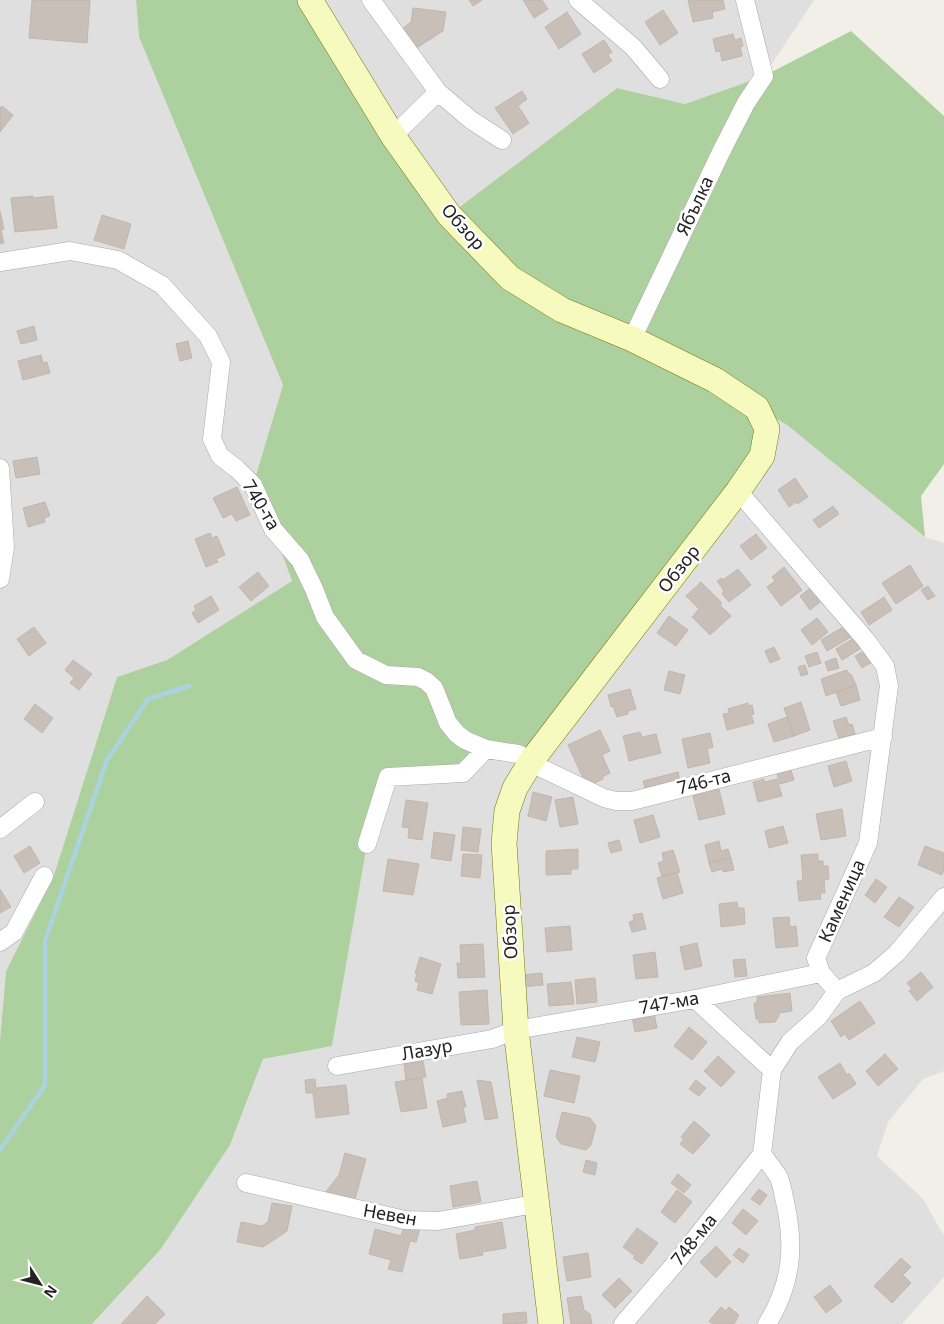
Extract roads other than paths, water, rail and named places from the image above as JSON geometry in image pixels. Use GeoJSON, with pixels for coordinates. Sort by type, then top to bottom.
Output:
{"type":"FeatureCollection","features":[{"type":"Feature","properties":{"kind":"street","name":"Обзор"},"geometry":{"type":"LineString","coordinates":[[310,0],[393,136],[448,215],[510,278],[562,310],[632,339],[714,380],[757,408],[767,429],[762,456],[738,491],[532,760],[515,788],[507,811],[504,843],[516,1030],[551,1324]]}},
{"type":"Feature","properties":{"kind":"street"},"geometry":{"type":"LineString","coordinates":[[371,0],[438,92],[471,120],[502,140]]}},
{"type":"Feature","properties":{"kind":"street"},"geometry":{"type":"LineString","coordinates":[[578,0],[633,47],[660,79]]}},
{"type":"Feature","properties":{"kind":"street","name":"Ябълка"},"geometry":{"type":"LineString","coordinates":[[632,339],[722,150],[746,103],[764,76],[745,0]]}},
{"type":"Feature","properties":{"kind":"street"},"geometry":{"type":"LineString","coordinates":[[393,136],[438,92]]}},
{"type":"Feature","properties":{"kind":"street","name":"740-та"},"geometry":{"type":"LineString","coordinates":[[0,262],[70,251],[118,260],[162,284],[208,336],[222,362],[212,439],[220,456],[238,469],[253,485],[273,529],[300,560],[326,617],[356,660],[386,675],[418,677],[426,680],[434,688],[448,723],[457,734],[465,740],[486,749],[518,754],[532,760]]}},
{"type":"Feature","properties":{"kind":"street"},"geometry":{"type":"LineString","coordinates":[[0,468],[5,547],[0,579]]}},
{"type":"Feature","properties":{"kind":"street","name":"Каменица"},"geometry":{"type":"LineString","coordinates":[[738,491],[866,640],[885,666],[889,686],[868,843],[816,958],[821,973]]}},
{"type":"Feature","properties":{"kind":"street","name":"746-та"},"geometry":{"type":"LineString","coordinates":[[532,760],[539,767],[604,798],[632,800],[883,737]]}},
{"type":"Feature","properties":{"kind":"street"},"geometry":{"type":"LineString","coordinates":[[367,844],[388,777],[463,774],[486,749]]}},
{"type":"Feature","properties":{"kind":"street"},"geometry":{"type":"LineString","coordinates":[[0,829],[36,802]]}},
{"type":"Feature","properties":{"kind":"street"},"geometry":{"type":"LineString","coordinates":[[0,942],[14,932],[44,876]]}},
{"type":"Feature","properties":{"kind":"street"},"geometry":{"type":"LineString","coordinates":[[767,1324],[773,1315],[785,1286],[790,1258],[790,1226],[778,1177],[762,1154],[772,1070],[790,1042],[819,1016],[837,990],[874,973],[898,953],[944,897]]}},
{"type":"Feature","properties":{"kind":"street"},"geometry":{"type":"LineString","coordinates":[[821,973],[837,990]]}},
{"type":"Feature","properties":{"kind":"street","name":"747-ма"},"geometry":{"type":"LineString","coordinates":[[516,1030],[695,999],[821,973]]}},
{"type":"Feature","properties":{"kind":"street"},"geometry":{"type":"LineString","coordinates":[[695,999],[772,1070]]}},
{"type":"Feature","properties":{"kind":"street","name":"Лазур"},"geometry":{"type":"LineString","coordinates":[[337,1066],[492,1039],[516,1030]]}},
{"type":"Feature","properties":{"kind":"street","name":"748-ма"},"geometry":{"type":"LineString","coordinates":[[623,1324],[679,1259],[762,1154]]}},
{"type":"Feature","properties":{"kind":"street","name":"Невен"},"geometry":{"type":"LineString","coordinates":[[246,1183],[405,1220],[438,1221],[536,1204]]}},
{"type":"Feature","properties":{"kind":"waterway"},"geometry":{"type":"LineString","coordinates":[[0,1150],[45,1085],[45,941],[107,760],[148,699],[189,686]]}}]}
